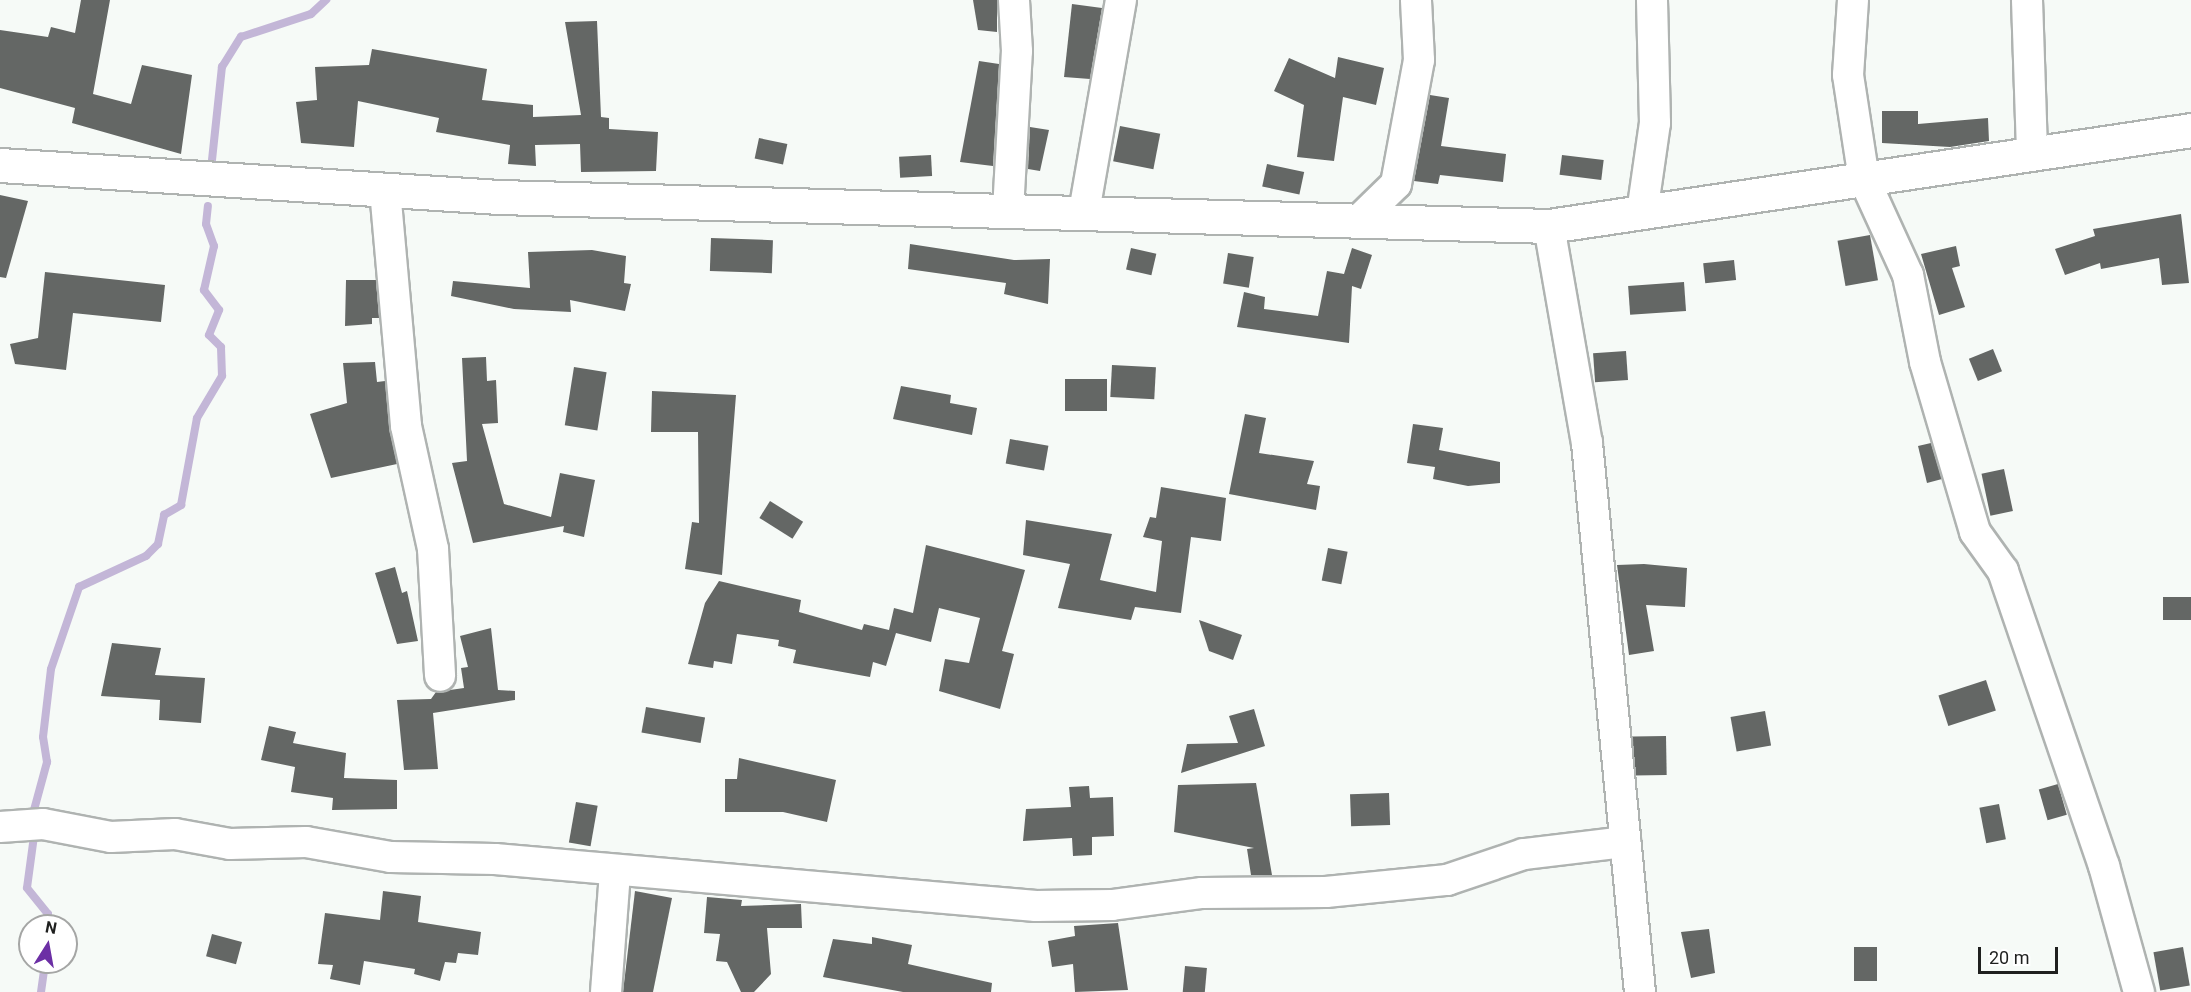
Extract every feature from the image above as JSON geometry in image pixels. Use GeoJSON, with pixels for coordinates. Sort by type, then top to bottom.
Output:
{"type":"FeatureCollection","features":[{"type":"Feature","properties":{"kind":"main road"},"geometry":{"type":"LineString","coordinates":[[0,165],[385,190],[1549,226],[2191,130]]}},
{"type":"Feature","properties":{"kind":"street"},"geometry":{"type":"LineString","coordinates":[[1008,211],[1017,51],[1014,0]]}},
{"type":"Feature","properties":{"kind":"street"},"geometry":{"type":"LineString","coordinates":[[1084,212],[1121,0]]}},
{"type":"Feature","properties":{"kind":"street"},"geometry":{"type":"LineString","coordinates":[[1358,221],[1396,184],[1419,60],[1416,0]]}},
{"type":"Feature","properties":{"kind":"street"},"geometry":{"type":"LineString","coordinates":[[1642,213],[1655,123],[1652,0]]}},
{"type":"Feature","properties":{"kind":"street"},"geometry":{"type":"LineString","coordinates":[[1853,0],[1848,75],[1864,179],[1908,275],[1925,362],[1975,532],[2003,571],[2104,866],[2139,992]]}},
{"type":"Feature","properties":{"kind":"street"},"geometry":{"type":"LineString","coordinates":[[2027,0],[2032,154]]}},
{"type":"Feature","properties":{"kind":"street"},"geometry":{"type":"LineString","coordinates":[[385,190],[406,426],[433,549],[440,676]]}},
{"type":"Feature","properties":{"kind":"street"},"geometry":{"type":"LineString","coordinates":[[1549,226],[1587,443],[1640,992]]}},
{"type":"Feature","properties":{"kind":"street"},"geometry":{"type":"LineString","coordinates":[[0,828],[43,824],[111,837],[306,842],[391,857],[495,859],[615,873],[1021,905],[1112,905],[1202,893],[1326,892],[1448,880],[1524,854],[1625,842]]}},
{"type":"Feature","properties":{"kind":"street"},"geometry":{"type":"LineString","coordinates":[[606,992],[615,873]]}},
{"type":"Feature","properties":{"kind":"building"},"geometry":{"type":"Polygon","coordinates":[[[81,0],[110,0],[93,94],[131,104],[142,65],[192,75],[181,154],[72,123],[75,108],[0,88],[0,30],[48,37],[51,27],[75,33],[81,0]]]}},
{"type":"Feature","properties":{"kind":"building"},"geometry":{"type":"Polygon","coordinates":[[[973,0],[997,0],[997,32],[978,30],[973,0]]]}},
{"type":"Feature","properties":{"kind":"building"},"geometry":{"type":"Polygon","coordinates":[[[1072,4],[1102,8],[1090,79],[1064,77],[1072,4]]]}},
{"type":"Feature","properties":{"kind":"building"},"geometry":{"type":"Polygon","coordinates":[[[597,21],[601,117],[609,118],[609,129],[658,132],[656,171],[581,172],[580,144],[535,145],[536,166],[508,164],[510,145],[436,132],[439,118],[358,101],[354,147],[301,143],[296,102],[317,100],[315,67],[369,65],[372,49],[487,69],[482,100],[533,105],[533,117],[581,115],[565,22],[597,21]]]}},
{"type":"Feature","properties":{"kind":"building"},"geometry":{"type":"Polygon","coordinates":[[[1338,57],[1384,68],[1376,105],[1343,97],[1334,161],[1297,157],[1304,105],[1274,91],[1289,58],[1335,78],[1338,57]]]}},
{"type":"Feature","properties":{"kind":"building"},"geometry":{"type":"Polygon","coordinates":[[[979,61],[999,64],[993,166],[960,162],[979,61]]]}},
{"type":"Feature","properties":{"kind":"building"},"geometry":{"type":"Polygon","coordinates":[[[1430,95],[1449,98],[1441,146],[1506,154],[1503,182],[1440,175],[1438,184],[1414,181],[1430,95]]]}},
{"type":"Feature","properties":{"kind":"building"},"geometry":{"type":"Polygon","coordinates":[[[1882,111],[1918,111],[1918,124],[1988,118],[1989,141],[1950,147],[1882,143],[1882,111]]]}},
{"type":"Feature","properties":{"kind":"building"},"geometry":{"type":"Polygon","coordinates":[[[1120,126],[1160,134],[1153,169],[1113,161],[1120,126]]]}},
{"type":"Feature","properties":{"kind":"building"},"geometry":{"type":"Polygon","coordinates":[[[1030,127],[1049,130],[1040,171],[1028,169],[1030,127]]]}},
{"type":"Feature","properties":{"kind":"building"},"geometry":{"type":"Polygon","coordinates":[[[759,138],[787,144],[783,165],[755,159],[759,138]]]}},
{"type":"Feature","properties":{"kind":"building"},"geometry":{"type":"Polygon","coordinates":[[[931,155],[932,176],[900,178],[899,157],[931,155]]]}},
{"type":"Feature","properties":{"kind":"building"},"geometry":{"type":"Polygon","coordinates":[[[1562,155],[1604,160],[1601,180],[1560,175],[1562,155]]]}},
{"type":"Feature","properties":{"kind":"building"},"geometry":{"type":"Polygon","coordinates":[[[1267,164],[1304,172],[1299,194],[1262,186],[1267,164]]]}},
{"type":"Feature","properties":{"kind":"building"},"geometry":{"type":"Polygon","coordinates":[[[0,195],[28,201],[6,278],[0,277],[0,195]]]}},
{"type":"Feature","properties":{"kind":"building"},"geometry":{"type":"Polygon","coordinates":[[[2181,214],[2189,283],[2162,285],[2159,258],[2101,269],[2100,263],[2065,275],[2055,249],[2095,236],[2093,229],[2181,214]]]}},
{"type":"Feature","properties":{"kind":"building"},"geometry":{"type":"Polygon","coordinates":[[[1870,235],[1878,280],[1845,286],[1838,241],[1870,235]]]}},
{"type":"Feature","properties":{"kind":"building"},"geometry":{"type":"Polygon","coordinates":[[[711,238],[773,240],[772,273],[710,271],[711,238]]]}},
{"type":"Feature","properties":{"kind":"building"},"geometry":{"type":"Polygon","coordinates":[[[910,244],[1014,260],[1050,259],[1048,304],[1004,294],[1006,283],[908,269],[910,244]]]}},
{"type":"Feature","properties":{"kind":"building"},"geometry":{"type":"Polygon","coordinates":[[[1956,246],[1960,266],[1952,268],[1965,307],[1939,315],[1921,254],[1956,246]]]}},
{"type":"Feature","properties":{"kind":"building"},"geometry":{"type":"Polygon","coordinates":[[[1131,248],[1156,254],[1151,275],[1126,269],[1131,248]]]}},
{"type":"Feature","properties":{"kind":"building"},"geometry":{"type":"Polygon","coordinates":[[[1352,248],[1372,255],[1361,289],[1352,286],[1349,343],[1237,327],[1244,292],[1265,297],[1264,309],[1318,316],[1327,271],[1344,274],[1352,248]]]}},
{"type":"Feature","properties":{"kind":"building"},"geometry":{"type":"Polygon","coordinates":[[[592,250],[626,256],[624,283],[631,284],[625,311],[570,300],[571,312],[514,309],[451,296],[453,281],[530,288],[528,252],[592,250]]]}},
{"type":"Feature","properties":{"kind":"building"},"geometry":{"type":"Polygon","coordinates":[[[1228,253],[1254,257],[1249,288],[1223,284],[1228,253]]]}},
{"type":"Feature","properties":{"kind":"building"},"geometry":{"type":"Polygon","coordinates":[[[1734,260],[1736,280],[1705,283],[1703,263],[1734,260]]]}},
{"type":"Feature","properties":{"kind":"building"},"geometry":{"type":"Polygon","coordinates":[[[45,272],[165,285],[161,322],[73,313],[66,370],[15,364],[10,344],[38,338],[45,272]]]}},
{"type":"Feature","properties":{"kind":"building"},"geometry":{"type":"Polygon","coordinates":[[[346,280],[376,280],[379,318],[372,318],[372,324],[345,326],[346,280]]]}},
{"type":"Feature","properties":{"kind":"building"},"geometry":{"type":"Polygon","coordinates":[[[1684,282],[1686,311],[1630,315],[1628,286],[1684,282]]]}},
{"type":"Feature","properties":{"kind":"building"},"geometry":{"type":"Polygon","coordinates":[[[1993,349],[2002,371],[1978,381],[1969,359],[1993,349]]]}},
{"type":"Feature","properties":{"kind":"building"},"geometry":{"type":"Polygon","coordinates":[[[1626,351],[1628,380],[1595,382],[1593,353],[1626,351]]]}},
{"type":"Feature","properties":{"kind":"building"},"geometry":{"type":"Polygon","coordinates":[[[486,357],[487,381],[496,380],[498,423],[482,424],[504,504],[551,517],[560,473],[595,480],[584,537],[563,532],[564,526],[473,543],[452,463],[467,461],[462,358],[486,357]]]}},
{"type":"Feature","properties":{"kind":"building"},"geometry":{"type":"Polygon","coordinates":[[[375,362],[377,382],[385,381],[397,464],[331,478],[310,414],[347,403],[343,363],[375,362]]]}},
{"type":"Feature","properties":{"kind":"building"},"geometry":{"type":"Polygon","coordinates":[[[1112,365],[1156,367],[1154,399],[1110,397],[1112,365]]]}},
{"type":"Feature","properties":{"kind":"building"},"geometry":{"type":"Polygon","coordinates":[[[574,367],[607,372],[597,430],[565,425],[574,367]]]}},
{"type":"Feature","properties":{"kind":"building"},"geometry":{"type":"Polygon","coordinates":[[[1065,379],[1107,379],[1107,411],[1065,411],[1065,379]]]}},
{"type":"Feature","properties":{"kind":"building"},"geometry":{"type":"Polygon","coordinates":[[[901,386],[951,395],[950,403],[977,408],[972,435],[893,419],[901,386]]]}},
{"type":"Feature","properties":{"kind":"building"},"geometry":{"type":"Polygon","coordinates":[[[652,391],[736,395],[722,575],[685,569],[692,522],[699,523],[698,432],[651,432],[652,391]]]}},
{"type":"Feature","properties":{"kind":"building"},"geometry":{"type":"Polygon","coordinates":[[[1245,414],[1266,418],[1259,453],[1314,461],[1307,484],[1320,486],[1316,510],[1229,494],[1245,414]]]}},
{"type":"Feature","properties":{"kind":"building"},"geometry":{"type":"Polygon","coordinates":[[[1413,424],[1443,428],[1439,450],[1500,462],[1500,483],[1468,486],[1433,479],[1435,467],[1407,463],[1413,424]]]}},
{"type":"Feature","properties":{"kind":"building"},"geometry":{"type":"Polygon","coordinates":[[[1010,439],[1048,446],[1044,470],[1006,464],[1010,439]]]}},
{"type":"Feature","properties":{"kind":"building"},"geometry":{"type":"Polygon","coordinates":[[[1931,443],[1942,479],[1927,483],[1918,446],[1931,443]]]}},
{"type":"Feature","properties":{"kind":"building"},"geometry":{"type":"Polygon","coordinates":[[[2004,469],[2013,511],[1990,516],[1982,474],[2004,469]]]}},
{"type":"Feature","properties":{"kind":"building"},"geometry":{"type":"Polygon","coordinates":[[[1161,487],[1226,498],[1221,541],[1191,537],[1181,613],[1135,607],[1131,620],[1058,608],[1070,564],[1023,555],[1026,520],[1112,534],[1100,580],[1156,592],[1162,541],[1143,537],[1150,517],[1156,518],[1161,487]]]}},
{"type":"Feature","properties":{"kind":"building"},"geometry":{"type":"Polygon","coordinates":[[[770,501],[803,522],[792,539],[759,518],[770,501]]]}},
{"type":"Feature","properties":{"kind":"building"},"geometry":{"type":"Polygon","coordinates":[[[926,545],[1025,570],[1002,651],[1014,654],[1000,709],[939,691],[945,659],[969,663],[980,618],[939,608],[931,642],[896,633],[886,666],[873,662],[870,677],[793,663],[796,650],[778,646],[779,640],[737,634],[732,664],[714,661],[713,668],[688,664],[705,603],[719,581],[801,600],[799,612],[862,630],[864,624],[889,630],[894,608],[913,613],[926,545]]]}},
{"type":"Feature","properties":{"kind":"building"},"geometry":{"type":"Polygon","coordinates":[[[1328,548],[1348,552],[1341,584],[1322,580],[1328,548]]]}},
{"type":"Feature","properties":{"kind":"building"},"geometry":{"type":"Polygon","coordinates":[[[1644,564],[1687,568],[1685,607],[1646,605],[1654,651],[1629,655],[1617,565],[1644,564]]]}},
{"type":"Feature","properties":{"kind":"building"},"geometry":{"type":"Polygon","coordinates":[[[395,567],[402,593],[407,591],[418,641],[397,644],[375,573],[395,567]]]}},
{"type":"Feature","properties":{"kind":"building"},"geometry":{"type":"Polygon","coordinates":[[[2163,597],[2191,597],[2191,620],[2163,620],[2163,597]]]}},
{"type":"Feature","properties":{"kind":"building"},"geometry":{"type":"Polygon","coordinates":[[[1199,620],[1242,635],[1233,660],[1209,651],[1199,620]]]}},
{"type":"Feature","properties":{"kind":"building"},"geometry":{"type":"Polygon","coordinates":[[[491,628],[498,690],[515,691],[515,700],[433,713],[438,769],[404,770],[397,700],[431,699],[436,692],[464,688],[461,668],[468,667],[460,636],[491,628]]]}},
{"type":"Feature","properties":{"kind":"building"},"geometry":{"type":"Polygon","coordinates":[[[112,643],[161,648],[155,675],[205,678],[201,723],[159,720],[160,700],[101,696],[112,643]]]}},
{"type":"Feature","properties":{"kind":"building"},"geometry":{"type":"Polygon","coordinates":[[[1986,680],[1996,710],[1948,726],[1938,695],[1986,680]]]}},
{"type":"Feature","properties":{"kind":"building"},"geometry":{"type":"Polygon","coordinates":[[[646,707],[705,717],[701,743],[641,733],[646,707]]]}},
{"type":"Feature","properties":{"kind":"building"},"geometry":{"type":"Polygon","coordinates":[[[1254,709],[1265,746],[1181,773],[1187,744],[1238,743],[1229,716],[1254,709]]]}},
{"type":"Feature","properties":{"kind":"building"},"geometry":{"type":"Polygon","coordinates":[[[1765,711],[1771,745],[1737,752],[1731,717],[1765,711]]]}},
{"type":"Feature","properties":{"kind":"building"},"geometry":{"type":"Polygon","coordinates":[[[269,726],[296,732],[293,743],[346,753],[344,778],[397,780],[397,809],[332,810],[333,798],[291,792],[295,767],[261,760],[269,726]]]}},
{"type":"Feature","properties":{"kind":"building"},"geometry":{"type":"Polygon","coordinates":[[[1666,736],[1667,775],[1634,776],[1633,737],[1666,736]]]}},
{"type":"Feature","properties":{"kind":"building"},"geometry":{"type":"Polygon","coordinates":[[[739,758],[836,780],[827,822],[783,812],[725,812],[725,779],[737,779],[739,758]]]}},
{"type":"Feature","properties":{"kind":"building"},"geometry":{"type":"Polygon","coordinates":[[[1256,783],[1272,875],[1251,875],[1247,849],[1254,848],[1174,832],[1178,785],[1256,783]]]}},
{"type":"Feature","properties":{"kind":"building"},"geometry":{"type":"Polygon","coordinates":[[[2058,784],[2067,815],[2048,820],[2039,790],[2058,784]]]}},
{"type":"Feature","properties":{"kind":"building"},"geometry":{"type":"Polygon","coordinates":[[[1089,786],[1090,798],[1113,797],[1114,836],[1092,837],[1092,855],[1073,856],[1072,838],[1023,841],[1026,809],[1071,807],[1069,787],[1089,786]]]}},
{"type":"Feature","properties":{"kind":"building"},"geometry":{"type":"Polygon","coordinates":[[[1389,793],[1390,825],[1351,826],[1350,794],[1389,793]]]}},
{"type":"Feature","properties":{"kind":"building"},"geometry":{"type":"Polygon","coordinates":[[[576,802],[598,806],[591,846],[569,842],[576,802]]]}},
{"type":"Feature","properties":{"kind":"building"},"geometry":{"type":"Polygon","coordinates":[[[1999,804],[2006,839],[1986,843],[1979,808],[1999,804]]]}},
{"type":"Feature","properties":{"kind":"building"},"geometry":{"type":"Polygon","coordinates":[[[383,891],[421,896],[418,922],[481,932],[478,955],[458,953],[456,963],[445,962],[440,981],[414,974],[415,969],[364,961],[360,985],[330,979],[333,965],[318,964],[325,913],[380,920],[383,891]]]}},
{"type":"Feature","properties":{"kind":"building"},"geometry":{"type":"Polygon","coordinates":[[[635,891],[672,898],[653,992],[623,992],[635,891]]]}},
{"type":"Feature","properties":{"kind":"building"},"geometry":{"type":"Polygon","coordinates":[[[707,897],[742,900],[741,906],[801,904],[802,928],[767,928],[771,974],[754,992],[741,992],[727,962],[716,961],[720,934],[704,933],[707,897]]]}},
{"type":"Feature","properties":{"kind":"building"},"geometry":{"type":"Polygon","coordinates":[[[1118,923],[1128,990],[1075,992],[1073,964],[1052,967],[1048,941],[1075,936],[1074,926],[1118,923]]]}},
{"type":"Feature","properties":{"kind":"building"},"geometry":{"type":"Polygon","coordinates":[[[1709,929],[1715,973],[1691,978],[1681,932],[1709,929]]]}},
{"type":"Feature","properties":{"kind":"building"},"geometry":{"type":"Polygon","coordinates":[[[212,934],[242,942],[236,964],[206,956],[212,934]]]}},
{"type":"Feature","properties":{"kind":"building"},"geometry":{"type":"Polygon","coordinates":[[[872,937],[912,945],[908,964],[992,983],[991,992],[903,992],[823,977],[833,939],[872,944],[872,937]]]}},
{"type":"Feature","properties":{"kind":"building"},"geometry":{"type":"Polygon","coordinates":[[[1854,947],[1877,947],[1877,981],[1854,981],[1854,947]]]}},
{"type":"Feature","properties":{"kind":"building"},"geometry":{"type":"Polygon","coordinates":[[[2183,947],[2190,985],[2160,991],[2153,952],[2183,947]]]}},
{"type":"Feature","properties":{"kind":"building"},"geometry":{"type":"Polygon","coordinates":[[[1185,966],[1207,968],[1205,992],[1183,992],[1185,966]]]}},
{"type":"Feature","properties":{"kind":"waterway"},"geometry":{"type":"LineString","coordinates":[[212,160],[222,67],[241,37],[311,14],[326,0]]}},
{"type":"Feature","properties":{"kind":"waterway"},"geometry":{"type":"LineString","coordinates":[[34,810],[47,762],[43,737],[51,669],[79,587],[146,556],[158,544],[164,515],[181,505],[197,418],[222,376],[221,347],[209,335],[219,310],[204,290],[214,246],[206,224],[208,206]]}},
{"type":"Feature","properties":{"kind":"waterway"},"geometry":{"type":"LineString","coordinates":[[34,836],[27,888],[48,914]]}},
{"type":"Feature","properties":{"kind":"waterway"},"geometry":{"type":"LineString","coordinates":[[41,992],[43,974]]}}]}
